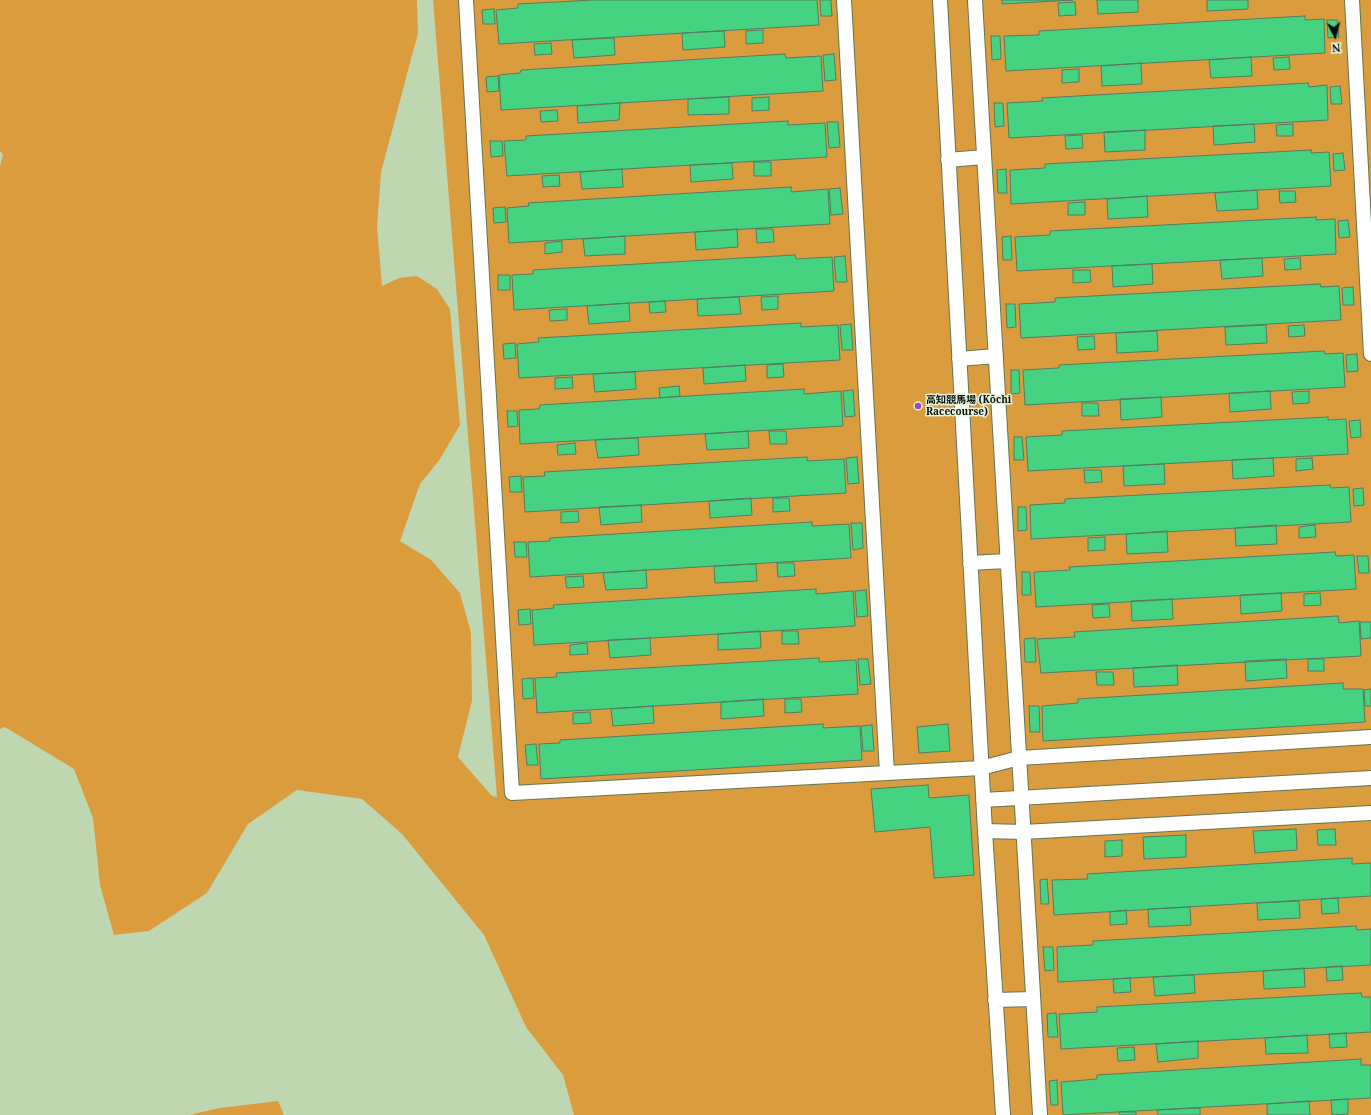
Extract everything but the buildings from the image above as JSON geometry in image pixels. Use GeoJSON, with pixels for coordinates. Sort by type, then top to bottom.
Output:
{"type":"FeatureCollection","features":[{"type":"Feature","properties":{"kind":"lane"},"geometry":{"type":"LineString","coordinates":[[466,0],[512,793],[981,768],[1019,758],[1371,737]]}},
{"type":"Feature","properties":{"kind":"lane"},"geometry":{"type":"LineString","coordinates":[[844,0],[887,773]]}},
{"type":"Feature","properties":{"kind":"lane"},"geometry":{"type":"LineString","coordinates":[[940,0],[981,768],[1003,1115]]}},
{"type":"Feature","properties":{"kind":"lane"},"geometry":{"type":"LineString","coordinates":[[975,0],[1040,1115]]}},
{"type":"Feature","properties":{"kind":"lane"},"geometry":{"type":"LineString","coordinates":[[1352,0],[1371,354]]}},
{"type":"Feature","properties":{"kind":"lane"},"geometry":{"type":"LineString","coordinates":[[948,160],[984,157]]}},
{"type":"Feature","properties":{"kind":"lane"},"geometry":{"type":"LineString","coordinates":[[959,360],[996,356]]}},
{"type":"Feature","properties":{"kind":"lane"},"geometry":{"type":"LineString","coordinates":[[970,563],[1008,561]]}},
{"type":"Feature","properties":{"kind":"lane"},"geometry":{"type":"LineString","coordinates":[[983,800],[1371,778]]}},
{"type":"Feature","properties":{"kind":"lane"},"geometry":{"type":"LineString","coordinates":[[985,831],[1023,832],[1371,813]]}},
{"type":"Feature","properties":{"kind":"lane"},"geometry":{"type":"LineString","coordinates":[[995,1000],[1033,999]]}},
{"type":"Feature","properties":{"kind":"shaded area","name":"高知競馬場 (Kōchi Racecourse)"},"geometry":{"type":"Polygon","coordinates":[[[0,0],[417,0],[418,33],[381,172],[377,227],[382,286],[399,278],[417,276],[437,289],[450,309],[460,425],[440,459],[420,484],[400,541],[431,560],[460,593],[471,633],[472,701],[458,757],[492,796],[497,797],[433,0],[1371,0],[1371,1115],[574,1115],[563,1075],[526,1027],[484,935],[402,834],[362,799],[297,790],[248,824],[207,893],[149,931],[114,935],[100,885],[93,818],[74,769],[5,727],[0,729],[0,166],[3,154],[0,151],[0,0]]]}},
{"type":"Feature","properties":{"kind":"shaded area"},"geometry":{"type":"Polygon","coordinates":[[[278,1101],[284,1115],[189,1115],[220,1108],[278,1101]]]}},
{"type":"Feature","properties":{"kind":"place","name":"高知競馬場 (Kōchi Racecourse)"},"geometry":{"type":"Point","coordinates":[918,406]}}]}
